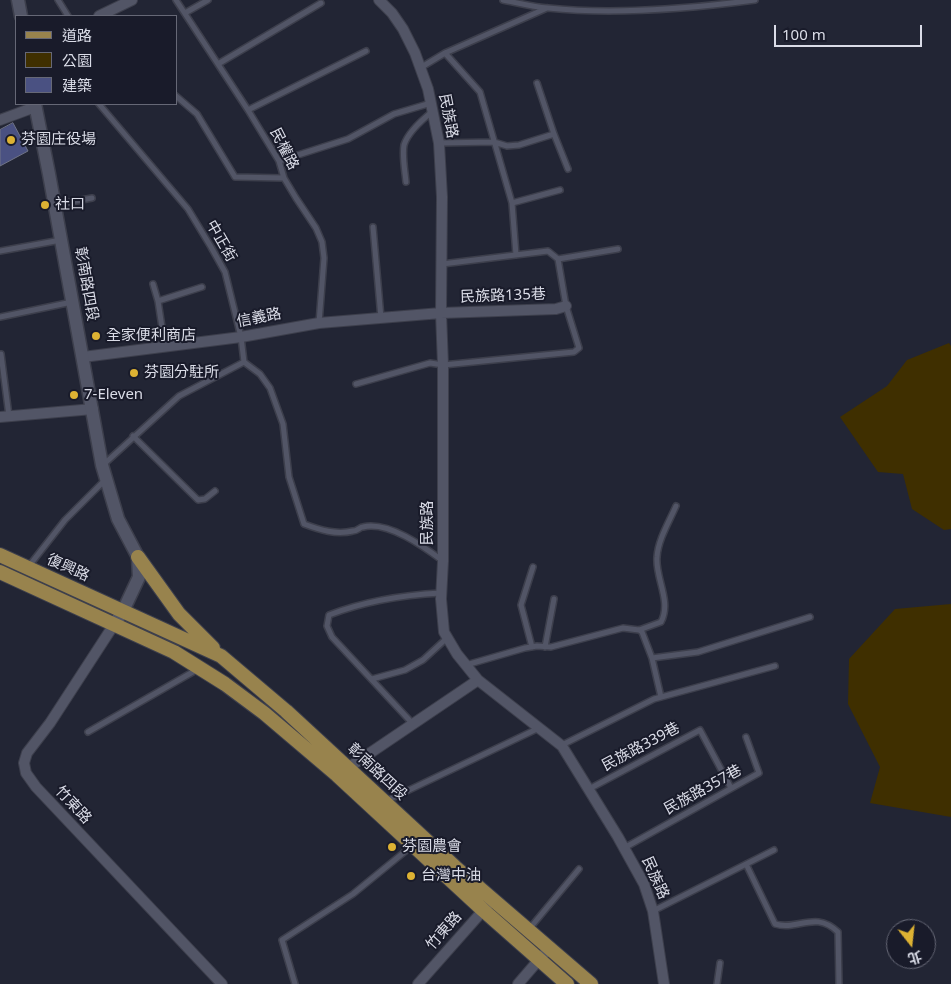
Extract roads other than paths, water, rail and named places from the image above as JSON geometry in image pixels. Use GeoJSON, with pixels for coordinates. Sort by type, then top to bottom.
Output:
{"type":"FeatureCollection","features":[{"type":"Feature","properties":{"kind":"main road","name":"復興路"},"geometry":{"type":"LineString","coordinates":[[0,555],[123,611]]}},
{"type":"Feature","properties":{"kind":"main road"},"geometry":{"type":"LineString","coordinates":[[138,557],[179,614],[221,656]]}},
{"type":"Feature","properties":{"kind":"main road","name":"復興路"},"geometry":{"type":"LineString","coordinates":[[0,572],[115,623]]}},
{"type":"Feature","properties":{"kind":"main road","name":"彰南路四段"},"geometry":{"type":"LineString","coordinates":[[123,611],[221,656],[286,711],[342,771],[417,840],[493,899],[592,984]]}},
{"type":"Feature","properties":{"kind":"main road","name":"彰南路四段"},"geometry":{"type":"LineString","coordinates":[[115,623],[174,652],[200,668],[385,802],[417,840],[483,910],[567,984]]}},
{"type":"Feature","properties":{"kind":"street"},"geometry":{"type":"LineString","coordinates":[[18,0],[20,15]]}},
{"type":"Feature","properties":{"kind":"street"},"geometry":{"type":"LineString","coordinates":[[115,13],[132,0]]}},
{"type":"Feature","properties":{"kind":"street","name":"民族路"},"geometry":{"type":"LineString","coordinates":[[379,0],[404,29],[428,89],[439,144],[442,196],[441,313],[443,365],[443,561],[441,593],[444,632],[478,680],[562,746],[589,789],[644,884],[653,911],[664,984]]}},
{"type":"Feature","properties":{"kind":"street"},"geometry":{"type":"LineString","coordinates":[[0,120],[35,105]]}},
{"type":"Feature","properties":{"kind":"street","name":"彰南路四段"},"geometry":{"type":"LineString","coordinates":[[35,105],[102,465],[118,519],[138,557]]}},
{"type":"Feature","properties":{"kind":"street","name":"民族路135巷"},"geometry":{"type":"LineString","coordinates":[[441,313],[556,309],[566,306]]}},
{"type":"Feature","properties":{"kind":"street","name":"信義路"},"geometry":{"type":"LineString","coordinates":[[83,357],[241,337],[319,323],[441,313]]}},
{"type":"Feature","properties":{"kind":"street"},"geometry":{"type":"LineString","coordinates":[[4,417],[93,409]]}},
{"type":"Feature","properties":{"kind":"street"},"geometry":{"type":"LineString","coordinates":[[115,623],[123,611],[139,577],[138,557]]}},
{"type":"Feature","properties":{"kind":"street","name":"竹東路"},"geometry":{"type":"LineString","coordinates":[[115,623],[50,723],[27,753],[24,763],[26,773],[36,787],[222,984]]}},
{"type":"Feature","properties":{"kind":"street"},"geometry":{"type":"LineString","coordinates":[[342,771],[478,680]]}},
{"type":"Feature","properties":{"kind":"street","name":"竹東路"},"geometry":{"type":"LineString","coordinates":[[418,984],[493,899]]}},
{"type":"Feature","properties":{"kind":"street"},"geometry":{"type":"LineString","coordinates":[[518,984],[549,948]]}},
{"type":"Feature","properties":{"kind":"lane"},"geometry":{"type":"LineString","coordinates":[[58,0],[67,15]]}},
{"type":"Feature","properties":{"kind":"lane","name":"民權路"},"geometry":{"type":"LineString","coordinates":[[176,0],[248,110],[279,161],[284,178],[316,228],[322,242],[324,258],[319,323]]}},
{"type":"Feature","properties":{"kind":"lane"},"geometry":{"type":"LineString","coordinates":[[185,13],[208,0]]}},
{"type":"Feature","properties":{"kind":"lane"},"geometry":{"type":"LineString","coordinates":[[503,0],[548,8],[602,12],[705,7],[754,0]]}},
{"type":"Feature","properties":{"kind":"lane"},"geometry":{"type":"LineString","coordinates":[[218,64],[321,3]]}},
{"type":"Feature","properties":{"kind":"lane"},"geometry":{"type":"LineString","coordinates":[[420,68],[445,53],[548,8]]}},
{"type":"Feature","properties":{"kind":"lane"},"geometry":{"type":"LineString","coordinates":[[248,110],[366,51]]}},
{"type":"Feature","properties":{"kind":"lane"},"geometry":{"type":"LineString","coordinates":[[445,53],[480,92],[512,203],[516,255]]}},
{"type":"Feature","properties":{"kind":"lane"},"geometry":{"type":"LineString","coordinates":[[538,83],[554,134],[568,169]]}},
{"type":"Feature","properties":{"kind":"lane"},"geometry":{"type":"LineString","coordinates":[[178,98],[197,114],[234,178],[284,178]]}},
{"type":"Feature","properties":{"kind":"lane","name":"中正街"},"geometry":{"type":"LineString","coordinates":[[101,105],[188,209],[225,272],[241,337],[244,362]]}},
{"type":"Feature","properties":{"kind":"lane"},"geometry":{"type":"LineString","coordinates":[[279,161],[348,139],[394,114],[432,107]]}},
{"type":"Feature","properties":{"kind":"lane"},"geometry":{"type":"LineString","coordinates":[[406,182],[404,145],[432,107]]}},
{"type":"Feature","properties":{"kind":"lane"},"geometry":{"type":"LineString","coordinates":[[439,144],[494,142],[507,146],[519,145],[554,134]]}},
{"type":"Feature","properties":{"kind":"lane"},"geometry":{"type":"LineString","coordinates":[[512,203],[560,190]]}},
{"type":"Feature","properties":{"kind":"lane"},"geometry":{"type":"LineString","coordinates":[[54,205],[92,198]]}},
{"type":"Feature","properties":{"kind":"lane"},"geometry":{"type":"LineString","coordinates":[[373,227],[381,318]]}},
{"type":"Feature","properties":{"kind":"lane"},"geometry":{"type":"LineString","coordinates":[[0,251],[61,240]]}},
{"type":"Feature","properties":{"kind":"lane"},"geometry":{"type":"LineString","coordinates":[[558,259],[618,249]]}},
{"type":"Feature","properties":{"kind":"lane"},"geometry":{"type":"LineString","coordinates":[[356,384],[430,363],[443,365],[574,352],[579,348],[566,306],[558,259],[548,251],[442,264]]}},
{"type":"Feature","properties":{"kind":"lane"},"geometry":{"type":"LineString","coordinates":[[153,284],[158,301],[165,347]]}},
{"type":"Feature","properties":{"kind":"lane"},"geometry":{"type":"LineString","coordinates":[[158,301],[202,287]]}},
{"type":"Feature","properties":{"kind":"lane"},"geometry":{"type":"LineString","coordinates":[[0,317],[72,302]]}},
{"type":"Feature","properties":{"kind":"lane"},"geometry":{"type":"LineString","coordinates":[[1,354],[4,417]]}},
{"type":"Feature","properties":{"kind":"lane"},"geometry":{"type":"LineString","coordinates":[[102,465],[179,396],[244,362],[260,374],[270,388],[283,424],[288,477],[304,524],[322,531],[346,532],[355,531],[363,527],[384,528],[403,535],[443,561]]}},
{"type":"Feature","properties":{"kind":"lane"},"geometry":{"type":"LineString","coordinates":[[133,436],[198,500],[205,499],[214,491]]}},
{"type":"Feature","properties":{"kind":"lane"},"geometry":{"type":"LineString","coordinates":[[28,568],[66,520],[106,478]]}},
{"type":"Feature","properties":{"kind":"lane"},"geometry":{"type":"LineString","coordinates":[[466,665],[532,647],[551,647],[623,628],[638,630],[661,622],[664,616],[664,597],[656,558],[661,540],[676,506]]}},
{"type":"Feature","properties":{"kind":"lane"},"geometry":{"type":"LineString","coordinates":[[532,647],[521,606],[533,567]]}},
{"type":"Feature","properties":{"kind":"lane"},"geometry":{"type":"LineString","coordinates":[[412,724],[332,637],[328,626],[330,615],[345,609],[408,595],[441,593]]}},
{"type":"Feature","properties":{"kind":"lane"},"geometry":{"type":"LineString","coordinates":[[545,647],[554,599]]}},
{"type":"Feature","properties":{"kind":"lane"},"geometry":{"type":"LineString","coordinates":[[652,658],[698,652],[810,617]]}},
{"type":"Feature","properties":{"kind":"lane"},"geometry":{"type":"LineString","coordinates":[[638,630],[642,632],[652,658],[661,697]]}},
{"type":"Feature","properties":{"kind":"lane"},"geometry":{"type":"LineString","coordinates":[[372,679],[405,670],[423,660],[447,638]]}},
{"type":"Feature","properties":{"kind":"lane"},"geometry":{"type":"LineString","coordinates":[[562,746],[661,697],[775,666]]}},
{"type":"Feature","properties":{"kind":"lane"},"geometry":{"type":"LineString","coordinates":[[88,732],[200,668]]}},
{"type":"Feature","properties":{"kind":"lane"},"geometry":{"type":"LineString","coordinates":[[385,802],[539,727]]}},
{"type":"Feature","properties":{"kind":"lane","name":"民族路339巷"},"geometry":{"type":"LineString","coordinates":[[589,789],[700,730],[731,788]]}},
{"type":"Feature","properties":{"kind":"lane","name":"民族路357巷"},"geometry":{"type":"LineString","coordinates":[[624,848],[759,773],[746,736]]}},
{"type":"Feature","properties":{"kind":"lane"},"geometry":{"type":"LineString","coordinates":[[295,984],[282,940],[353,894],[417,840]]}},
{"type":"Feature","properties":{"kind":"lane"},"geometry":{"type":"LineString","coordinates":[[653,911],[774,850]]}},
{"type":"Feature","properties":{"kind":"lane"},"geometry":{"type":"LineString","coordinates":[[746,864],[775,924],[783,927],[804,921],[830,925],[838,932],[839,984]]}},
{"type":"Feature","properties":{"kind":"lane"},"geometry":{"type":"LineString","coordinates":[[528,931],[579,869]]}},
{"type":"Feature","properties":{"kind":"lane"},"geometry":{"type":"LineString","coordinates":[[717,984],[720,964]]}},
{"type":"Feature","properties":{"kind":"place","name":"芬園庄役場"},"geometry":{"type":"Point","coordinates":[11,140]}},
{"type":"Feature","properties":{"kind":"place","name":"社口"},"geometry":{"type":"Point","coordinates":[45,205]}},
{"type":"Feature","properties":{"kind":"place","name":"全家便利商店"},"geometry":{"type":"Point","coordinates":[96,336]}},
{"type":"Feature","properties":{"kind":"place","name":"芬園分駐所"},"geometry":{"type":"Point","coordinates":[134,373]}},
{"type":"Feature","properties":{"kind":"place","name":"7-Eleven"},"geometry":{"type":"Point","coordinates":[74,395]}},
{"type":"Feature","properties":{"kind":"place","name":"芬園農會"},"geometry":{"type":"Point","coordinates":[392,847]}},
{"type":"Feature","properties":{"kind":"place","name":"台灣中油"},"geometry":{"type":"Point","coordinates":[411,876]}}]}
